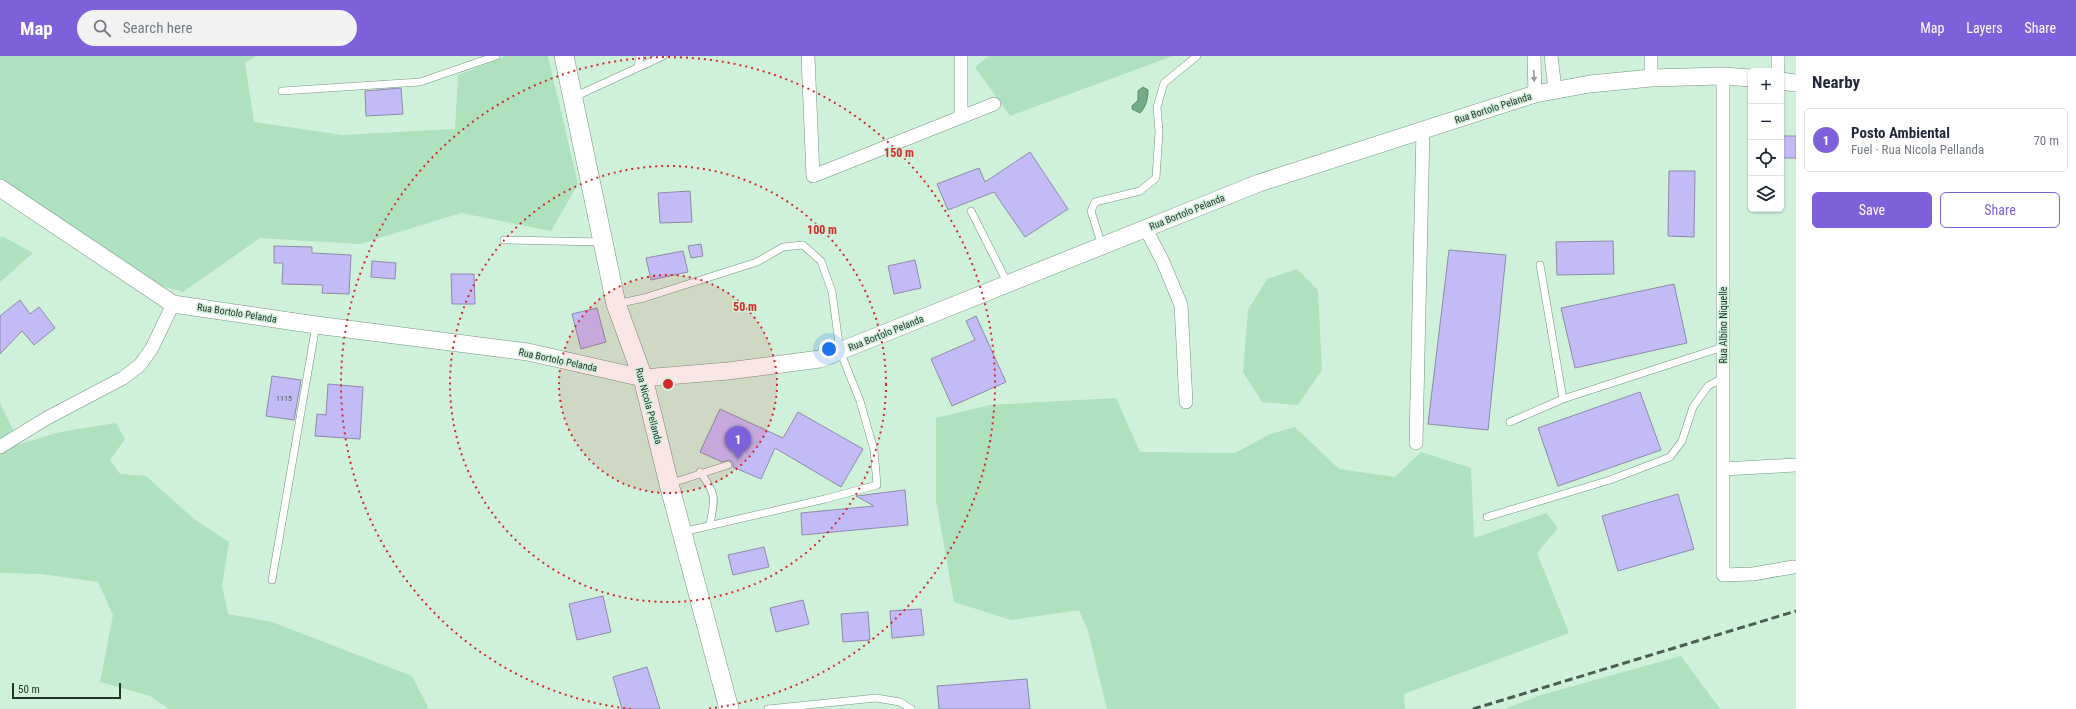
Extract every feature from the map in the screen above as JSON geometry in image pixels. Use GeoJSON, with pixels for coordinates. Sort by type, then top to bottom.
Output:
{"type":"FeatureCollection","features":[{"type":"Feature","properties":{"kind":"main road","name":"Rua Nicola Pellanda"},"geometry":{"type":"LineString","coordinates":[[564,56],[616,304],[643,378],[669,484],[729,709]]}},
{"type":"Feature","properties":{"kind":"street"},"geometry":{"type":"LineString","coordinates":[[808,56],[813,176],[994,104]]}},
{"type":"Feature","properties":{"kind":"street"},"geometry":{"type":"LineString","coordinates":[[961,56],[961,117]]}},
{"type":"Feature","properties":{"kind":"street"},"geometry":{"type":"LineString","coordinates":[[1534,56],[1535,94]]}},
{"type":"Feature","properties":{"kind":"street"},"geometry":{"type":"LineString","coordinates":[[1551,56],[1555,89]]}},
{"type":"Feature","properties":{"kind":"street"},"geometry":{"type":"LineString","coordinates":[[1651,56],[1651,78]]}},
{"type":"Feature","properties":{"kind":"street"},"geometry":{"type":"LineString","coordinates":[[1778,56],[1778,68]]}},
{"type":"Feature","properties":{"kind":"street","name":"Rua Bortolo Pelanda"},"geometry":{"type":"LineString","coordinates":[[0,188],[173,304],[316,325],[528,352],[643,378],[774,366],[820,359],[1259,183],[1535,94],[1555,89],[1651,78],[1723,76],[1748,78]]}},
{"type":"Feature","properties":{"kind":"street","name":"Rua Albino Niquelle"},"geometry":{"type":"LineString","coordinates":[[1723,76],[1723,575],[1753,574],[1793,566]]}},
{"type":"Feature","properties":{"kind":"street"},"geometry":{"type":"LineString","coordinates":[[1784,81],[1796,83]]}},
{"type":"Feature","properties":{"kind":"street"},"geometry":{"type":"LineString","coordinates":[[1416,443],[1423,130]]}},
{"type":"Feature","properties":{"kind":"street"},"geometry":{"type":"LineString","coordinates":[[1146,229],[1163,262],[1181,305],[1186,402]]}},
{"type":"Feature","properties":{"kind":"street"},"geometry":{"type":"LineString","coordinates":[[0,447],[47,418],[123,378],[140,365],[152,348],[173,304]]}},
{"type":"Feature","properties":{"kind":"street"},"geometry":{"type":"LineString","coordinates":[[1723,468],[1796,465]]}},
{"type":"Feature","properties":{"kind":"lane"},"geometry":{"type":"LineString","coordinates":[[282,92],[420,82],[496,56]]}},
{"type":"Feature","properties":{"kind":"lane"},"geometry":{"type":"LineString","coordinates":[[638,67],[640,56]]}},
{"type":"Feature","properties":{"kind":"lane"},"geometry":{"type":"LineString","coordinates":[[572,98],[663,56]]}},
{"type":"Feature","properties":{"kind":"lane"},"geometry":{"type":"LineString","coordinates":[[1102,246],[1091,211],[1095,202],[1140,191],[1156,178],[1159,132],[1157,107],[1164,84],[1197,56]]}},
{"type":"Feature","properties":{"kind":"lane"},"geometry":{"type":"LineString","coordinates":[[971,211],[1008,284]]}},
{"type":"Feature","properties":{"kind":"lane"},"geometry":{"type":"LineString","coordinates":[[504,240],[602,242]]}},
{"type":"Feature","properties":{"kind":"lane"},"geometry":{"type":"LineString","coordinates":[[616,304],[644,298],[757,262],[783,247],[803,246],[821,261],[832,292],[840,351],[860,401],[874,450],[877,485],[825,499],[710,524],[682,532]]}},
{"type":"Feature","properties":{"kind":"lane"},"geometry":{"type":"LineString","coordinates":[[1540,266],[1563,399]]}},
{"type":"Feature","properties":{"kind":"lane"},"geometry":{"type":"LineString","coordinates":[[272,580],[316,325]]}},
{"type":"Feature","properties":{"kind":"lane"},"geometry":{"type":"LineString","coordinates":[[1510,422],[1563,399],[1723,347]]}},
{"type":"Feature","properties":{"kind":"lane"},"geometry":{"type":"LineString","coordinates":[[1487,516],[1610,480],[1670,457],[1682,441],[1693,407],[1708,386],[1723,378]]}},
{"type":"Feature","properties":{"kind":"lane"},"geometry":{"type":"LineString","coordinates":[[669,484],[700,472],[728,465]]}},
{"type":"Feature","properties":{"kind":"lane"},"geometry":{"type":"LineString","coordinates":[[700,472],[711,487],[715,499],[710,524]]}},
{"type":"Feature","properties":{"kind":"lane"},"geometry":{"type":"LineString","coordinates":[[768,709],[876,698],[900,702],[911,709]]}},
{"type":"Feature","properties":{"kind":"shaded area"},"geometry":{"type":"Polygon","coordinates":[[[0,56],[256,56],[245,63],[254,122],[342,135],[455,129],[458,75],[506,56],[548,56],[578,184],[551,231],[461,213],[360,244],[260,238],[183,292],[141,280],[0,183],[0,56]]]}},
{"type":"Feature","properties":{"kind":"shaded area"},"geometry":{"type":"Polygon","coordinates":[[[989,56],[1173,56],[1010,116],[975,67],[989,56]]]}},
{"type":"Feature","properties":{"kind":"shaded area"},"geometry":{"type":"Polygon","coordinates":[[[1143,87],[1148,90],[1148,96],[1140,113],[1132,109],[1132,106],[1138,100],[1138,91],[1143,87]]]}},
{"type":"Feature","properties":{"kind":"shaded area"},"geometry":{"type":"Polygon","coordinates":[[[2,236],[33,253],[0,282],[0,238],[2,236]]]}},
{"type":"Feature","properties":{"kind":"shaded area"},"geometry":{"type":"Polygon","coordinates":[[[1297,269],[1318,290],[1322,370],[1298,405],[1262,402],[1243,372],[1248,310],[1267,279],[1297,269]]]}},
{"type":"Feature","properties":{"kind":"shaded area"},"geometry":{"type":"Polygon","coordinates":[[[1116,398],[1140,452],[1235,453],[1270,434],[1295,427],[1339,469],[1395,477],[1421,452],[1471,468],[1474,538],[1546,513],[1558,528],[1537,553],[1569,633],[1404,694],[1405,709],[1107,709],[1088,631],[1079,610],[1011,620],[954,602],[936,500],[936,418],[990,405],[1116,398]]]}},
{"type":"Feature","properties":{"kind":"shaded area"},"geometry":{"type":"Polygon","coordinates":[[[0,403],[20,444],[60,432],[116,423],[125,439],[110,460],[120,474],[146,476],[194,519],[229,542],[222,586],[228,614],[272,622],[412,676],[429,709],[169,709],[150,696],[100,682],[113,615],[98,582],[41,574],[0,573],[0,403]]]}},
{"type":"Feature","properties":{"kind":"shaded area"},"geometry":{"type":"Polygon","coordinates":[[[1681,656],[1720,709],[1505,709],[1541,695],[1681,656]]]}},
{"type":"Feature","properties":{"kind":"building"},"geometry":{"type":"Polygon","coordinates":[[[401,88],[403,114],[366,116],[365,91],[401,88]]]}},
{"type":"Feature","properties":{"kind":"building"},"geometry":{"type":"Polygon","coordinates":[[[1784,136],[1796,136],[1796,158],[1784,158],[1784,136]]]}},
{"type":"Feature","properties":{"kind":"building"},"geometry":{"type":"Polygon","coordinates":[[[1030,152],[1068,209],[1025,237],[994,192],[948,210],[937,184],[979,168],[985,182],[1030,152]]]}},
{"type":"Feature","properties":{"kind":"building"},"geometry":{"type":"Polygon","coordinates":[[[1669,171],[1695,171],[1694,237],[1668,236],[1669,171]]]}},
{"type":"Feature","properties":{"kind":"building"},"geometry":{"type":"Polygon","coordinates":[[[690,191],[692,222],[660,223],[658,193],[690,191]]]}},
{"type":"Feature","properties":{"kind":"building"},"geometry":{"type":"Polygon","coordinates":[[[1613,241],[1614,274],[1557,275],[1556,242],[1613,241]]]}},
{"type":"Feature","properties":{"kind":"building"},"geometry":{"type":"Polygon","coordinates":[[[701,244],[703,256],[691,258],[688,246],[701,244]]]}},
{"type":"Feature","properties":{"kind":"building"},"geometry":{"type":"Polygon","coordinates":[[[274,246],[312,247],[312,253],[351,255],[349,294],[322,293],[323,285],[282,284],[283,263],[274,263],[274,246]]]}},
{"type":"Feature","properties":{"kind":"building"},"geometry":{"type":"Polygon","coordinates":[[[1449,250],[1506,255],[1488,430],[1428,424],[1449,250]]]}},
{"type":"Feature","properties":{"kind":"building"},"geometry":{"type":"Polygon","coordinates":[[[683,251],[688,272],[651,280],[646,258],[683,251]]]}},
{"type":"Feature","properties":{"kind":"building"},"geometry":{"type":"Polygon","coordinates":[[[915,260],[921,288],[894,294],[888,266],[915,260]]]}},
{"type":"Feature","properties":{"kind":"building"},"geometry":{"type":"Polygon","coordinates":[[[372,261],[396,263],[395,279],[371,277],[372,261]]]}},
{"type":"Feature","properties":{"kind":"building"},"geometry":{"type":"Polygon","coordinates":[[[451,274],[474,274],[475,304],[452,304],[451,274]]]}},
{"type":"Feature","properties":{"kind":"building"},"geometry":{"type":"Polygon","coordinates":[[[1674,284],[1687,343],[1575,368],[1561,308],[1674,284]]]}},
{"type":"Feature","properties":{"kind":"building"},"geometry":{"type":"Polygon","coordinates":[[[20,300],[30,314],[39,307],[55,328],[34,345],[22,331],[0,354],[0,316],[20,300]]]}},
{"type":"Feature","properties":{"kind":"building"},"geometry":{"type":"Polygon","coordinates":[[[597,308],[606,342],[581,349],[572,314],[597,308]]]}},
{"type":"Feature","properties":{"kind":"building"},"geometry":{"type":"Polygon","coordinates":[[[976,316],[1006,382],[952,406],[931,359],[975,340],[966,321],[976,316]]]}},
{"type":"Feature","properties":{"kind":"building"},"geometry":{"type":"Polygon","coordinates":[[[272,376],[301,380],[294,420],[266,416],[272,376]]]}},
{"type":"Feature","properties":{"kind":"building"},"geometry":{"type":"Polygon","coordinates":[[[328,384],[363,387],[360,439],[315,436],[317,414],[326,415],[328,384]]]}},
{"type":"Feature","properties":{"kind":"building"},"geometry":{"type":"Polygon","coordinates":[[[1640,392],[1661,450],[1558,486],[1538,428],[1640,392]]]}},
{"type":"Feature","properties":{"kind":"building"},"geometry":{"type":"Polygon","coordinates":[[[720,409],[783,438],[798,412],[863,449],[841,487],[775,448],[761,479],[733,467],[733,463],[729,460],[722,462],[700,452],[720,409]]]}},
{"type":"Feature","properties":{"kind":"building"},"geometry":{"type":"Polygon","coordinates":[[[905,490],[908,525],[802,535],[801,513],[874,506],[856,496],[905,490]]]}},
{"type":"Feature","properties":{"kind":"building"},"geometry":{"type":"Polygon","coordinates":[[[1678,494],[1694,549],[1618,571],[1602,516],[1678,494]]]}},
{"type":"Feature","properties":{"kind":"building"},"geometry":{"type":"Polygon","coordinates":[[[764,547],[769,567],[733,575],[728,555],[764,547]]]}},
{"type":"Feature","properties":{"kind":"building"},"geometry":{"type":"Polygon","coordinates":[[[603,596],[611,632],[577,640],[569,604],[603,596]]]}},
{"type":"Feature","properties":{"kind":"building"},"geometry":{"type":"Polygon","coordinates":[[[803,600],[809,624],[776,632],[770,608],[803,600]]]}},
{"type":"Feature","properties":{"kind":"building"},"geometry":{"type":"Polygon","coordinates":[[[921,609],[924,635],[892,638],[890,611],[921,609]]]}},
{"type":"Feature","properties":{"kind":"building"},"geometry":{"type":"Polygon","coordinates":[[[868,612],[870,640],[843,642],[841,614],[868,612]]]}},
{"type":"Feature","properties":{"kind":"building"},"geometry":{"type":"Polygon","coordinates":[[[647,667],[660,709],[622,709],[613,677],[647,667]]]}},
{"type":"Feature","properties":{"kind":"building"},"geometry":{"type":"Polygon","coordinates":[[[1027,679],[1030,709],[939,709],[937,686],[1027,679]]]}},
{"type":"Feature","properties":{"kind":"railway"},"geometry":{"type":"LineString","coordinates":[[1473,709],[1796,611]]}},
{"type":"Feature","properties":{"kind":"place","name":"Posto Ambiental"},"geometry":{"type":"Point","coordinates":[738,459]}}]}
